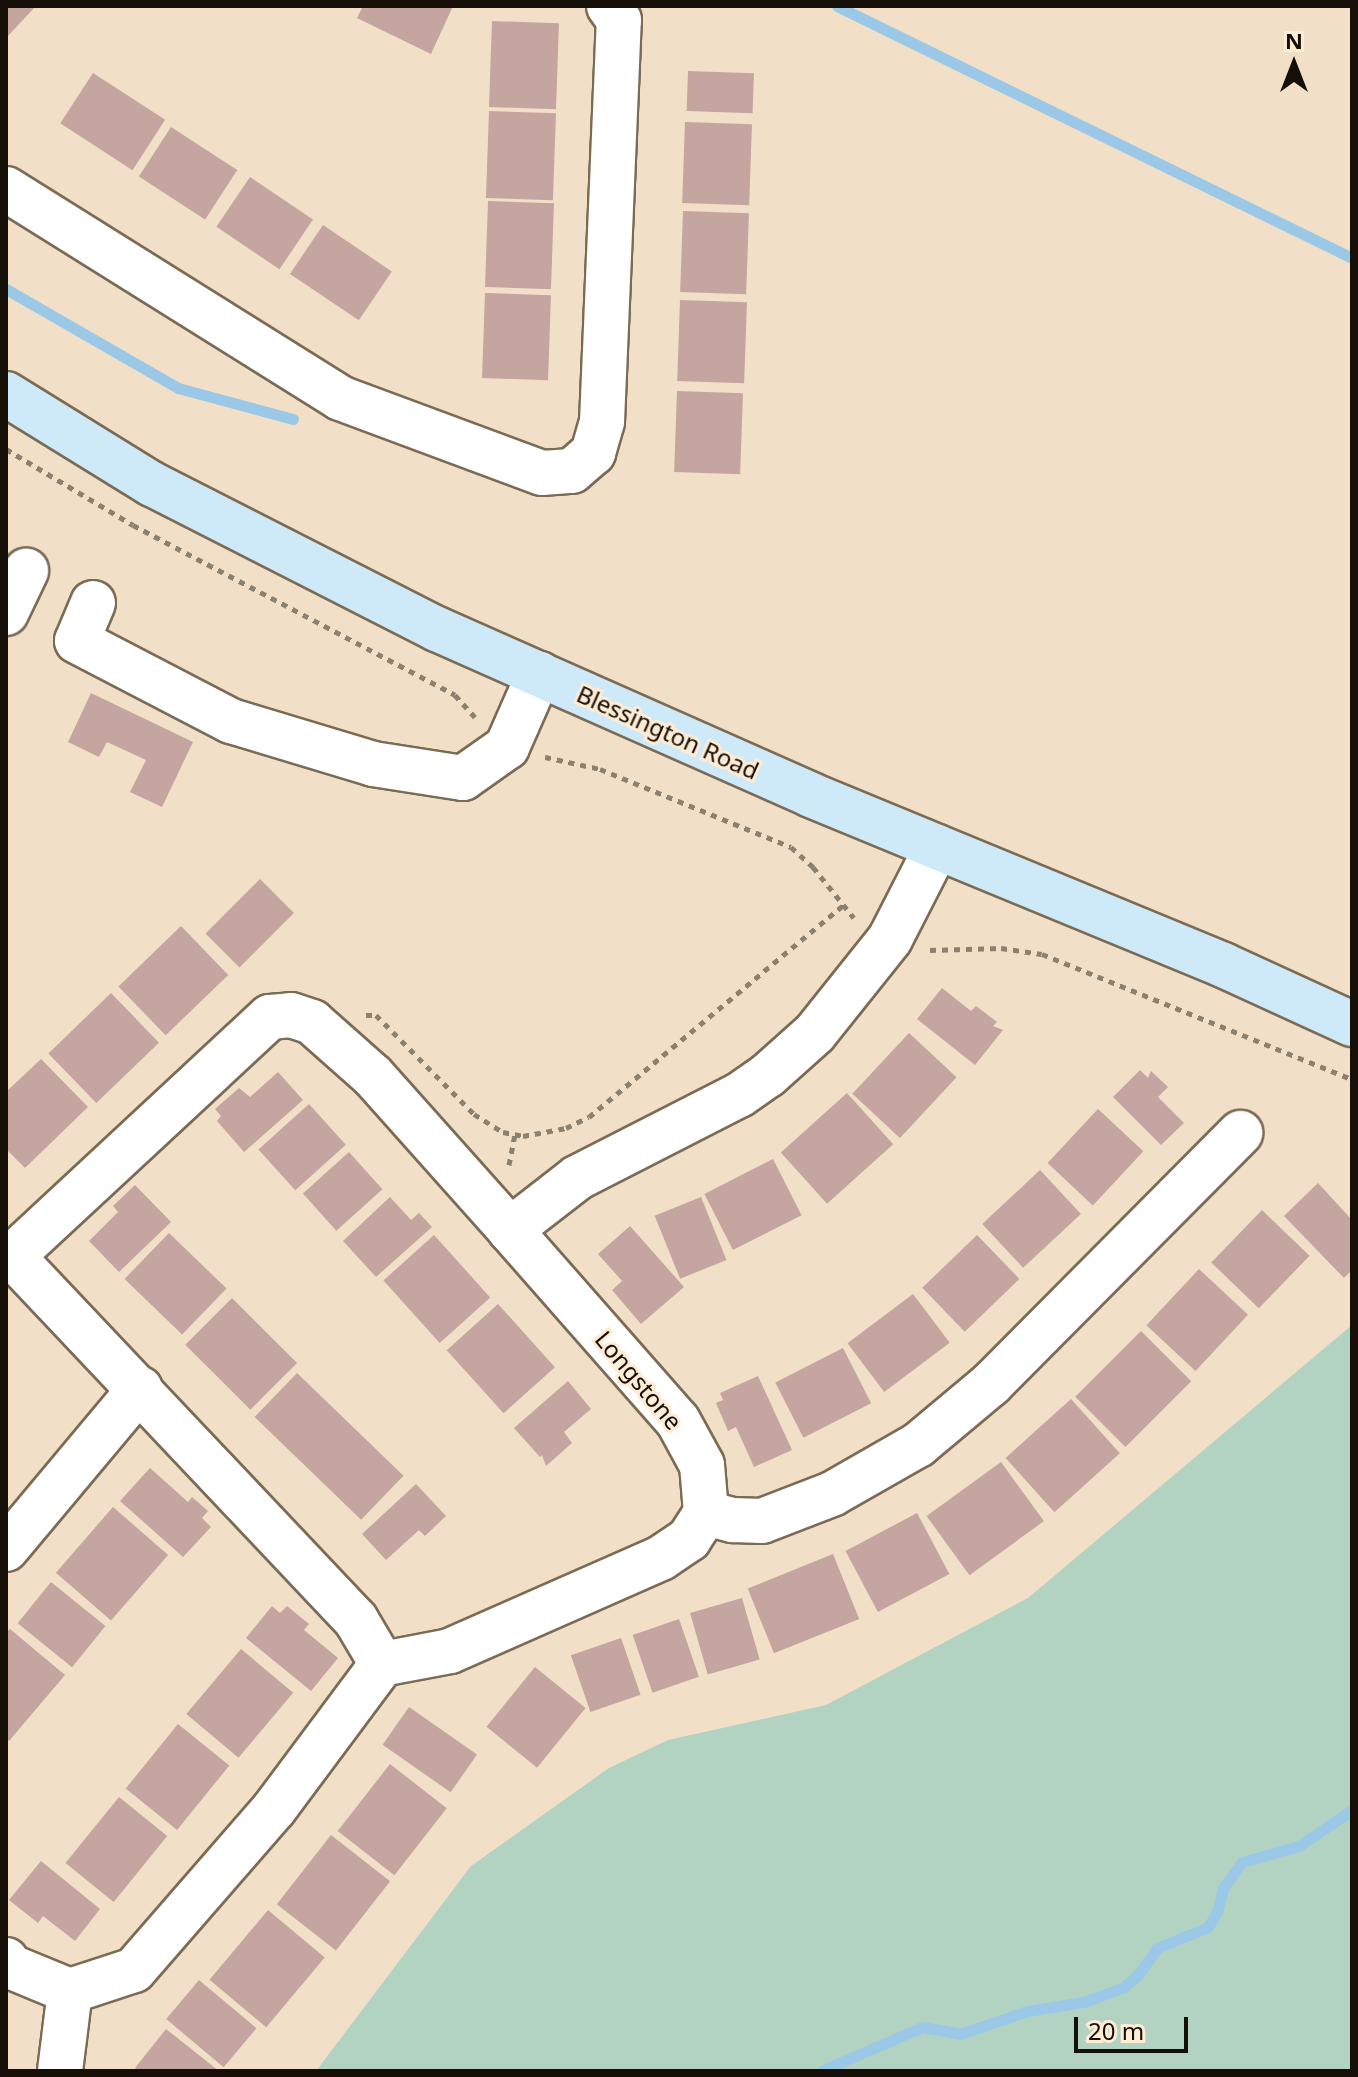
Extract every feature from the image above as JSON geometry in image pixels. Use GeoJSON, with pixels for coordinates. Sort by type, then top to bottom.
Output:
{"type":"FeatureCollection","features":[{"type":"Feature","properties":{"kind":"main road","name":"Blessington Road"},"geometry":{"type":"LineString","coordinates":[[6,394],[152,484],[437,629],[937,847],[1223,965],[1352,1024]]}},
{"type":"Feature","properties":{"kind":"street"},"geometry":{"type":"LineString","coordinates":[[6,189],[340,398],[542,473],[572,471],[593,453],[602,422],[619,20],[609,6]]}},
{"type":"Feature","properties":{"kind":"street"},"geometry":{"type":"LineString","coordinates":[[6,613],[26,571]]}},
{"type":"Feature","properties":{"kind":"street"},"geometry":{"type":"LineString","coordinates":[[93,603],[77,641],[231,721],[373,764],[463,778],[507,747],[539,674]]}},
{"type":"Feature","properties":{"kind":"street"},"geometry":{"type":"LineString","coordinates":[[510,1230],[577,1178],[739,1095],[768,1075],[815,1033],[890,939],[937,847]]}},
{"type":"Feature","properties":{"kind":"street","name":"Longstone"},"geometry":{"type":"LineString","coordinates":[[9,1259],[270,1017],[291,1015],[312,1022],[373,1076],[678,1421],[702,1465],[706,1513]]}},
{"type":"Feature","properties":{"kind":"street"},"geometry":{"type":"LineString","coordinates":[[6,1960],[9,1966],[70,1991],[134,1970],[274,1809],[382,1664],[450,1651],[661,1558],[689,1539],[706,1513],[733,1520],[762,1521],[832,1494],[918,1445],[991,1384],[1240,1133]]}},
{"type":"Feature","properties":{"kind":"street"},"geometry":{"type":"LineString","coordinates":[[9,1259],[140,1389],[356,1620],[382,1664]]}},
{"type":"Feature","properties":{"kind":"street"},"geometry":{"type":"LineString","coordinates":[[6,1549],[140,1389]]}},
{"type":"Feature","properties":{"kind":"street"},"geometry":{"type":"LineString","coordinates":[[60,2071],[70,1991]]}},
{"type":"Feature","properties":{"kind":"path"},"geometry":{"type":"LineString","coordinates":[[6,449],[133,525],[455,695],[468,706],[480,725]]}},
{"type":"Feature","properties":{"kind":"path"},"geometry":{"type":"LineString","coordinates":[[535,754],[600,769],[791,847],[864,924]]}},
{"type":"Feature","properties":{"kind":"path"},"geometry":{"type":"LineString","coordinates":[[324,1033],[346,1015],[376,1015],[474,1114],[503,1132],[523,1136],[566,1128],[589,1117],[843,905]]}},
{"type":"Feature","properties":{"kind":"path"},"geometry":{"type":"LineString","coordinates":[[926,950],[1001,948],[1042,954],[1352,1079]]}},
{"type":"Feature","properties":{"kind":"green space"},"geometry":{"type":"Polygon","coordinates":[[[1352,1325],[1352,2071],[316,2071],[471,1866],[609,1768],[668,1740],[826,1705],[1028,1598],[1352,1325]]]}},
{"type":"Feature","properties":{"kind":"building"},"geometry":{"type":"Polygon","coordinates":[[[6,6],[36,6],[6,38],[6,6]]]}},
{"type":"Feature","properties":{"kind":"building"},"geometry":{"type":"Polygon","coordinates":[[[363,6],[453,6],[431,54],[357,18],[363,6]]]}},
{"type":"Feature","properties":{"kind":"building"},"geometry":{"type":"Polygon","coordinates":[[[492,21],[559,23],[556,109],[489,107],[492,21]]]}},
{"type":"Feature","properties":{"kind":"building"},"geometry":{"type":"Polygon","coordinates":[[[688,71],[754,73],[753,113],[687,111],[688,71]]]}},
{"type":"Feature","properties":{"kind":"building"},"geometry":{"type":"Polygon","coordinates":[[[93,73],[165,120],[132,170],[60,123],[93,73]]]}},
{"type":"Feature","properties":{"kind":"building"},"geometry":{"type":"Polygon","coordinates":[[[489,111],[556,113],[553,200],[486,198],[489,111]]]}},
{"type":"Feature","properties":{"kind":"building"},"geometry":{"type":"Polygon","coordinates":[[[685,122],[752,124],[749,205],[682,203],[685,122]]]}},
{"type":"Feature","properties":{"kind":"building"},"geometry":{"type":"Polygon","coordinates":[[[171,127],[237,170],[205,220],[139,176],[171,127]]]}},
{"type":"Feature","properties":{"kind":"building"},"geometry":{"type":"Polygon","coordinates":[[[250,177],[313,219],[279,269],[216,227],[250,177]]]}},
{"type":"Feature","properties":{"kind":"building"},"geometry":{"type":"Polygon","coordinates":[[[488,201],[554,203],[551,289],[485,287],[488,201]]]}},
{"type":"Feature","properties":{"kind":"building"},"geometry":{"type":"Polygon","coordinates":[[[683,211],[749,213],[746,294],[680,292],[683,211]]]}},
{"type":"Feature","properties":{"kind":"building"},"geometry":{"type":"Polygon","coordinates":[[[323,225],[392,271],[359,320],[290,274],[323,225]]]}},
{"type":"Feature","properties":{"kind":"building"},"geometry":{"type":"Polygon","coordinates":[[[485,293],[551,295],[548,380],[482,378],[485,293]]]}},
{"type":"Feature","properties":{"kind":"building"},"geometry":{"type":"Polygon","coordinates":[[[680,300],[747,302],[744,383],[677,381],[680,300]]]}},
{"type":"Feature","properties":{"kind":"building"},"geometry":{"type":"Polygon","coordinates":[[[677,391],[743,393],[740,474],[674,472],[677,391]]]}},
{"type":"Feature","properties":{"kind":"building"},"geometry":{"type":"Polygon","coordinates":[[[91,693],[193,742],[162,807],[130,792],[146,760],[107,742],[99,757],[68,742],[91,693]]]}},
{"type":"Feature","properties":{"kind":"building"},"geometry":{"type":"Polygon","coordinates":[[[260,879],[294,913],[239,967],[206,933],[260,879]]]}},
{"type":"Feature","properties":{"kind":"building"},"geometry":{"type":"Polygon","coordinates":[[[181,926],[228,975],[166,1035],[118,986],[181,926]]]}},
{"type":"Feature","properties":{"kind":"building"},"geometry":{"type":"Polygon","coordinates":[[[942,988],[971,1011],[976,1006],[997,1022],[993,1026],[1003,1030],[975,1065],[917,1019],[942,988]]]}},
{"type":"Feature","properties":{"kind":"building"},"geometry":{"type":"Polygon","coordinates":[[[111,993],[159,1043],[96,1103],[48,1053],[111,993]]]}},
{"type":"Feature","properties":{"kind":"building"},"geometry":{"type":"Polygon","coordinates":[[[909,1033],[957,1077],[900,1138],[852,1094],[909,1033]]]}},
{"type":"Feature","properties":{"kind":"building"},"geometry":{"type":"Polygon","coordinates":[[[41,1059],[88,1107],[25,1168],[6,1149],[6,1092],[41,1059]]]}},
{"type":"Feature","properties":{"kind":"building"},"geometry":{"type":"Polygon","coordinates":[[[1140,1070],[1148,1078],[1151,1071],[1168,1087],[1158,1097],[1184,1123],[1161,1145],[1113,1097],[1140,1070]]]}},
{"type":"Feature","properties":{"kind":"building"},"geometry":{"type":"Polygon","coordinates":[[[278,1072],[303,1100],[244,1152],[217,1121],[221,1116],[215,1109],[239,1088],[250,1097],[278,1072]]]}},
{"type":"Feature","properties":{"kind":"building"},"geometry":{"type":"Polygon","coordinates":[[[847,1093],[893,1144],[827,1204],[781,1153],[847,1093]]]}},
{"type":"Feature","properties":{"kind":"building"},"geometry":{"type":"Polygon","coordinates":[[[309,1104],[346,1145],[295,1190],[258,1150],[309,1104]]]}},
{"type":"Feature","properties":{"kind":"building"},"geometry":{"type":"Polygon","coordinates":[[[1098,1109],[1143,1151],[1093,1205],[1048,1163],[1098,1109]]]}},
{"type":"Feature","properties":{"kind":"building"},"geometry":{"type":"Polygon","coordinates":[[[349,1152],[382,1189],[336,1231],[303,1193],[349,1152]]]}},
{"type":"Feature","properties":{"kind":"building"},"geometry":{"type":"Polygon","coordinates":[[[773,1159],[802,1215],[733,1250],[704,1194],[773,1159]]]}},
{"type":"Feature","properties":{"kind":"building"},"geometry":{"type":"Polygon","coordinates":[[[1040,1170],[1081,1214],[1023,1268],[982,1224],[1040,1170]]]}},
{"type":"Feature","properties":{"kind":"building"},"geometry":{"type":"Polygon","coordinates":[[[1318,1183],[1352,1220],[1352,1270],[1344,1278],[1284,1216],[1318,1183]]]}},
{"type":"Feature","properties":{"kind":"building"},"geometry":{"type":"Polygon","coordinates":[[[135,1185],[171,1222],[119,1272],[89,1241],[118,1212],[113,1206],[135,1185]]]}},
{"type":"Feature","properties":{"kind":"building"},"geometry":{"type":"Polygon","coordinates":[[[390,1197],[411,1220],[419,1213],[432,1227],[376,1277],[343,1241],[390,1197]]]}},
{"type":"Feature","properties":{"kind":"building"},"geometry":{"type":"Polygon","coordinates":[[[701,1197],[726,1260],[680,1279],[655,1216],[701,1197]]]}},
{"type":"Feature","properties":{"kind":"building"},"geometry":{"type":"Polygon","coordinates":[[[1262,1210],[1309,1256],[1259,1308],[1211,1263],[1262,1210]]]}},
{"type":"Feature","properties":{"kind":"building"},"geometry":{"type":"Polygon","coordinates":[[[630,1226],[684,1287],[641,1324],[612,1290],[622,1281],[598,1254],[630,1226]]]}},
{"type":"Feature","properties":{"kind":"building"},"geometry":{"type":"Polygon","coordinates":[[[169,1233],[227,1289],[182,1335],[125,1279],[169,1233]]]}},
{"type":"Feature","properties":{"kind":"building"},"geometry":{"type":"Polygon","coordinates":[[[434,1235],[490,1297],[440,1343],[383,1281],[434,1235]]]}},
{"type":"Feature","properties":{"kind":"building"},"geometry":{"type":"Polygon","coordinates":[[[977,1235],[1019,1279],[965,1332],[922,1288],[977,1235]]]}},
{"type":"Feature","properties":{"kind":"building"},"geometry":{"type":"Polygon","coordinates":[[[1199,1269],[1248,1315],[1195,1371],[1146,1325],[1199,1269]]]}},
{"type":"Feature","properties":{"kind":"building"},"geometry":{"type":"Polygon","coordinates":[[[913,1294],[950,1343],[884,1392],[848,1343],[913,1294]]]}},
{"type":"Feature","properties":{"kind":"building"},"geometry":{"type":"Polygon","coordinates":[[[232,1298],[297,1363],[250,1410],[185,1345],[232,1298]]]}},
{"type":"Feature","properties":{"kind":"building"},"geometry":{"type":"Polygon","coordinates":[[[498,1304],[555,1367],[504,1413],[447,1350],[498,1304]]]}},
{"type":"Feature","properties":{"kind":"building"},"geometry":{"type":"Polygon","coordinates":[[[1141,1331],[1191,1381],[1125,1447],[1075,1397],[1141,1331]]]}},
{"type":"Feature","properties":{"kind":"building"},"geometry":{"type":"Polygon","coordinates":[[[843,1348],[871,1403],[803,1438],[775,1383],[843,1348]]]}},
{"type":"Feature","properties":{"kind":"building"},"geometry":{"type":"Polygon","coordinates":[[[297,1373],[403,1476],[361,1520],[255,1417],[297,1373]]]}},
{"type":"Feature","properties":{"kind":"building"},"geometry":{"type":"Polygon","coordinates":[[[758,1376],[792,1450],[754,1467],[736,1427],[728,1431],[716,1403],[723,1400],[720,1393],[758,1376]]]}},
{"type":"Feature","properties":{"kind":"building"},"geometry":{"type":"Polygon","coordinates":[[[568,1381],[591,1409],[564,1432],[572,1443],[546,1466],[542,1455],[540,1457],[514,1428],[568,1381]]]}},
{"type":"Feature","properties":{"kind":"building"},"geometry":{"type":"Polygon","coordinates":[[[1071,1399],[1120,1453],[1054,1512],[1006,1458],[1071,1399]]]}},
{"type":"Feature","properties":{"kind":"building"},"geometry":{"type":"Polygon","coordinates":[[[1001,1462],[1044,1521],[969,1575],[927,1516],[1001,1462]]]}},
{"type":"Feature","properties":{"kind":"building"},"geometry":{"type":"Polygon","coordinates":[[[150,1468],[188,1502],[192,1497],[208,1511],[202,1518],[211,1527],[183,1557],[120,1501],[150,1468]]]}},
{"type":"Feature","properties":{"kind":"building"},"geometry":{"type":"Polygon","coordinates":[[[416,1484],[446,1516],[425,1536],[419,1530],[386,1560],[362,1534],[416,1484]]]}},
{"type":"Feature","properties":{"kind":"building"},"geometry":{"type":"Polygon","coordinates":[[[113,1507],[168,1555],[111,1621],[56,1573],[113,1507]]]}},
{"type":"Feature","properties":{"kind":"building"},"geometry":{"type":"Polygon","coordinates":[[[917,1513],[949,1574],[878,1612],[845,1551],[917,1513]]]}},
{"type":"Feature","properties":{"kind":"building"},"geometry":{"type":"Polygon","coordinates":[[[833,1554],[859,1619],[774,1653],[748,1588],[833,1554]]]}},
{"type":"Feature","properties":{"kind":"building"},"geometry":{"type":"Polygon","coordinates":[[[51,1582],[105,1626],[72,1667],[18,1623],[51,1582]]]}},
{"type":"Feature","properties":{"kind":"building"},"geometry":{"type":"Polygon","coordinates":[[[742,1598],[760,1660],[708,1674],[690,1613],[742,1598]]]}},
{"type":"Feature","properties":{"kind":"building"},"geometry":{"type":"Polygon","coordinates":[[[272,1606],[280,1613],[287,1606],[309,1624],[304,1630],[338,1658],[311,1691],[246,1638],[272,1606]]]}},
{"type":"Feature","properties":{"kind":"building"},"geometry":{"type":"Polygon","coordinates":[[[679,1619],[699,1677],[653,1693],[633,1635],[679,1619]]]}},
{"type":"Feature","properties":{"kind":"building"},"geometry":{"type":"Polygon","coordinates":[[[10,1629],[65,1675],[9,1741],[6,1738],[6,1633],[10,1629]]]}},
{"type":"Feature","properties":{"kind":"building"},"geometry":{"type":"Polygon","coordinates":[[[621,1638],[641,1695],[590,1712],[571,1655],[621,1638]]]}},
{"type":"Feature","properties":{"kind":"building"},"geometry":{"type":"Polygon","coordinates":[[[241,1649],[293,1693],[238,1758],[186,1714],[241,1649]]]}},
{"type":"Feature","properties":{"kind":"building"},"geometry":{"type":"Polygon","coordinates":[[[535,1667],[586,1708],[537,1768],[487,1727],[535,1667]]]}},
{"type":"Feature","properties":{"kind":"building"},"geometry":{"type":"Polygon","coordinates":[[[409,1707],[477,1755],[451,1792],[383,1745],[409,1707]]]}},
{"type":"Feature","properties":{"kind":"building"},"geometry":{"type":"Polygon","coordinates":[[[178,1724],[229,1766],[177,1830],[126,1789],[178,1724]]]}},
{"type":"Feature","properties":{"kind":"building"},"geometry":{"type":"Polygon","coordinates":[[[390,1764],[447,1808],[394,1875],[338,1831],[390,1764]]]}},
{"type":"Feature","properties":{"kind":"building"},"geometry":{"type":"Polygon","coordinates":[[[119,1797],[167,1836],[114,1902],[66,1863],[119,1797]]]}},
{"type":"Feature","properties":{"kind":"building"},"geometry":{"type":"Polygon","coordinates":[[[331,1835],[390,1881],[336,1951],[277,1904],[331,1835]]]}},
{"type":"Feature","properties":{"kind":"building"},"geometry":{"type":"Polygon","coordinates":[[[41,1861],[100,1909],[75,1941],[43,1916],[38,1923],[9,1900],[41,1861]]]}},
{"type":"Feature","properties":{"kind":"building"},"geometry":{"type":"Polygon","coordinates":[[[268,1910],[325,1958],[266,2027],[210,1980],[268,1910]]]}},
{"type":"Feature","properties":{"kind":"building"},"geometry":{"type":"Polygon","coordinates":[[[199,1980],[256,2028],[224,2067],[166,2019],[199,1980]]]}},
{"type":"Feature","properties":{"kind":"building"},"geometry":{"type":"Polygon","coordinates":[[[166,2029],[219,2071],[139,2071],[135,2068],[166,2029]]]}},
{"type":"Feature","properties":{"kind":"waterway"},"geometry":{"type":"LineString","coordinates":[[837,6],[1352,258]]}},
{"type":"Feature","properties":{"kind":"waterway"},"geometry":{"type":"LineString","coordinates":[[6,289],[178,388],[293,419]]}},
{"type":"Feature","properties":{"kind":"waterway"},"geometry":{"type":"LineString","coordinates":[[821,2071],[922,2027],[960,2034],[1027,2011],[1084,2002],[1124,1987],[1138,1975],[1157,1948],[1208,1927],[1217,1912],[1223,1888],[1242,1862],[1299,1846],[1352,1810]]}}]}
